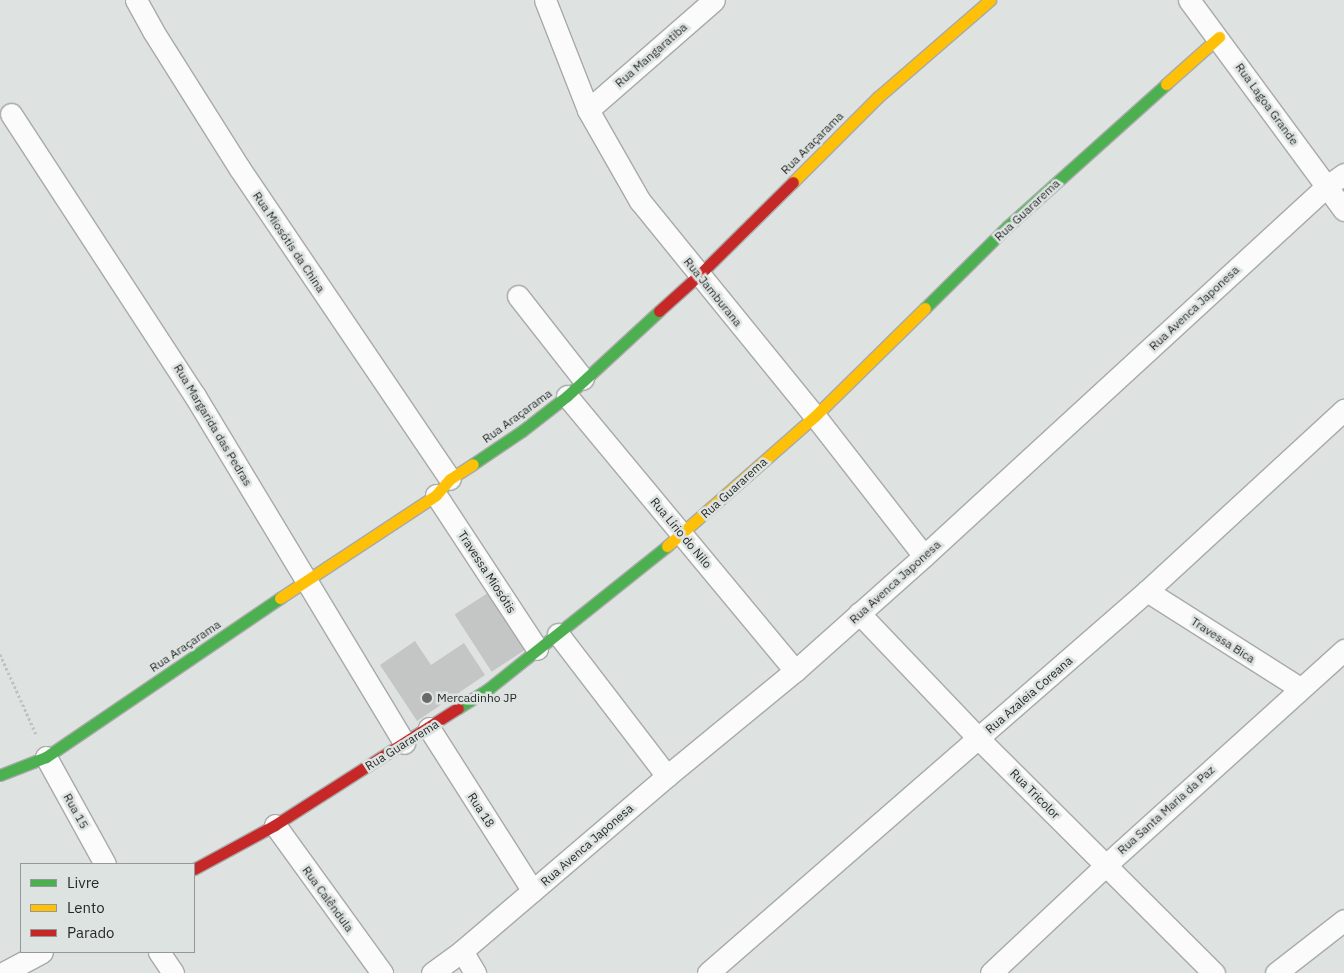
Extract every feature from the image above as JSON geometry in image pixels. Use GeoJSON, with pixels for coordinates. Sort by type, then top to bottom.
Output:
{"type":"FeatureCollection","features":[{"type":"Feature","properties":{"kind":"street","name":"Rua Miosótis da China"},"geometry":{"type":"LineString","coordinates":[[136,0],[153,32],[240,169],[450,479]]}},
{"type":"Feature","properties":{"kind":"street","name":"Rua Jamburana"},"geometry":{"type":"LineString","coordinates":[[545,0],[588,110],[640,201],[815,416],[924,556]]}},
{"type":"Feature","properties":{"kind":"street","name":"Rua Mangaratiba"},"geometry":{"type":"LineString","coordinates":[[588,110],[714,0]]}},
{"type":"Feature","properties":{"kind":"street","name":"Rua Araçarama"},"geometry":{"type":"LineString","coordinates":[[0,776],[46,757],[306,580],[436,495],[450,479],[522,431],[567,396],[583,379],[699,275],[878,97],[990,0]]}},
{"type":"Feature","properties":{"kind":"street","name":"Rua Lagoa Grande"},"geometry":{"type":"LineString","coordinates":[[1189,0],[1335,180],[1344,210]]}},
{"type":"Feature","properties":{"kind":"street","name":"Rua Guararema"},"geometry":{"type":"LineString","coordinates":[[195,868],[275,825],[429,728],[488,688],[682,534],[815,416],[1008,226],[1219,37]]}},
{"type":"Feature","properties":{"kind":"street","name":"Rua Margarida das Pedras"},"geometry":{"type":"LineString","coordinates":[[11,114],[196,396],[404,743]]}},
{"type":"Feature","properties":{"kind":"street","name":"Rua Avenca Japonesa"},"geometry":{"type":"LineString","coordinates":[[432,973],[462,951],[667,776],[795,671],[924,556],[1335,180]]}},
{"type":"Feature","properties":{"kind":"street"},"geometry":{"type":"LineString","coordinates":[[518,296],[583,379]]}},
{"type":"Feature","properties":{"kind":"street","name":"Rua Lírio do Nilo"},"geometry":{"type":"LineString","coordinates":[[567,396],[795,671]]}},
{"type":"Feature","properties":{"kind":"street","name":"Rua Azaleia Coreana"},"geometry":{"type":"LineString","coordinates":[[708,973],[1147,591],[1344,410]]}},
{"type":"Feature","properties":{"kind":"street","name":"Travessa Miosótis"},"geometry":{"type":"LineString","coordinates":[[436,495],[537,649]]}},
{"type":"Feature","properties":{"kind":"street","name":"Travessa Bica"},"geometry":{"type":"LineString","coordinates":[[1147,591],[1300,688]]}},
{"type":"Feature","properties":{"kind":"street","name":"Rua Tricolor"},"geometry":{"type":"LineString","coordinates":[[859,613],[979,739],[1214,973]]}},
{"type":"Feature","properties":{"kind":"street"},"geometry":{"type":"LineString","coordinates":[[558,634],[667,776]]}},
{"type":"Feature","properties":{"kind":"street","name":"Rua Santa Maria da Paz"},"geometry":{"type":"LineString","coordinates":[[990,973],[1106,865],[1344,650]]}},
{"type":"Feature","properties":{"kind":"street","name":"Rua 18"},"geometry":{"type":"LineString","coordinates":[[429,728],[533,891]]}},
{"type":"Feature","properties":{"kind":"street","name":"Rua 15"},"geometry":{"type":"LineString","coordinates":[[46,757],[104,863]]}},
{"type":"Feature","properties":{"kind":"street","name":"Rua Calêndula"},"geometry":{"type":"LineString","coordinates":[[275,825],[382,973]]}},
{"type":"Feature","properties":{"kind":"street"},"geometry":{"type":"LineString","coordinates":[[1276,973],[1344,920]]}},
{"type":"Feature","properties":{"kind":"street"},"geometry":{"type":"LineString","coordinates":[[462,951],[475,973]]}},
{"type":"Feature","properties":{"kind":"street"},"geometry":{"type":"LineString","coordinates":[[3,973],[40,953]]}},
{"type":"Feature","properties":{"kind":"street"},"geometry":{"type":"LineString","coordinates":[[160,953],[173,973]]}},
{"type":"Feature","properties":{"kind":"path"},"geometry":{"type":"LineString","coordinates":[[0,654],[46,757]]}},
{"type":"Feature","properties":{"kind":"building"},"geometry":{"type":"Polygon","coordinates":[[[494,589],[531,646],[492,672],[455,615],[494,589]]]}},
{"type":"Feature","properties":{"kind":"building","name":"Mercadinho JP"},"geometry":{"type":"Polygon","coordinates":[[[415,641],[431,665],[464,643],[485,675],[417,721],[380,665],[415,641]]]}},
{"type":"Feature","properties":{"kind":"traffic: fast"},"geometry":{"type":"LineString","coordinates":[[925,308],[1008,226],[1166,84]]}},
{"type":"Feature","properties":{"kind":"traffic: fast"},"geometry":{"type":"LineString","coordinates":[[473,464],[522,431],[567,396],[659,311]]}},
{"type":"Feature","properties":{"kind":"traffic: fast"},"geometry":{"type":"LineString","coordinates":[[458,708],[488,689],[667,546]]}},
{"type":"Feature","properties":{"kind":"traffic: fast"},"geometry":{"type":"LineString","coordinates":[[0,775],[46,757],[280,598]]}},
{"type":"Feature","properties":{"kind":"traffic: slow"},"geometry":{"type":"LineString","coordinates":[[793,182],[878,97],[990,0]]}},
{"type":"Feature","properties":{"kind":"traffic: slow"},"geometry":{"type":"LineString","coordinates":[[1166,84],[1219,37]]}},
{"type":"Feature","properties":{"kind":"traffic: slow"},"geometry":{"type":"LineString","coordinates":[[667,546],[815,416],[925,308]]}},
{"type":"Feature","properties":{"kind":"traffic: slow"},"geometry":{"type":"LineString","coordinates":[[280,598],[436,495],[450,479],[473,464]]}},
{"type":"Feature","properties":{"kind":"traffic: jam"},"geometry":{"type":"LineString","coordinates":[[659,311],[699,275],[793,182]]}},
{"type":"Feature","properties":{"kind":"traffic: jam"},"geometry":{"type":"LineString","coordinates":[[195,868],[275,825],[458,708]]}},
{"type":"Feature","properties":{"kind":"place","name":"Mercadinho JP"},"geometry":{"type":"Point","coordinates":[427,698]}}]}
